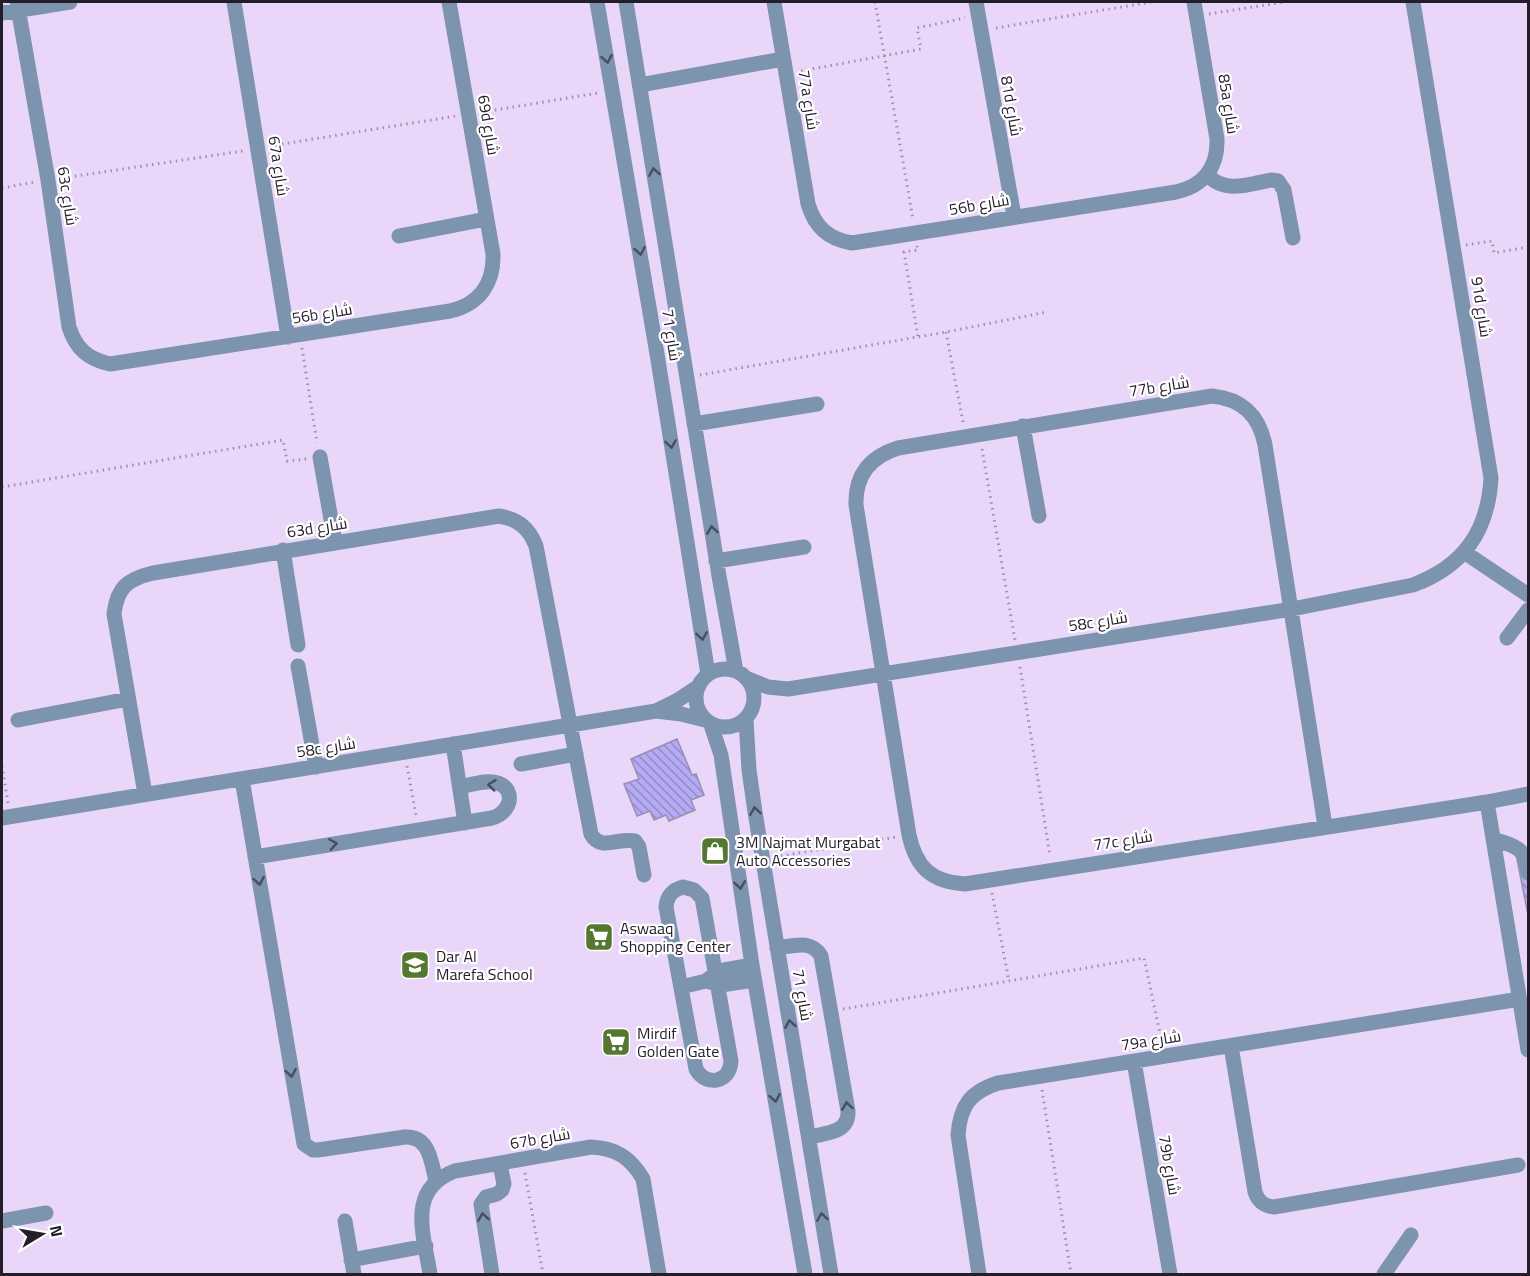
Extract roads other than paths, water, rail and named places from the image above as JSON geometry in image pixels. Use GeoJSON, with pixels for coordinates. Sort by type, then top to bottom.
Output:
{"type":"FeatureCollection","features":[{"type":"Feature","properties":{"kind":"street"},"geometry":{"type":"LineString","coordinates":[[2,13],[18,6],[70,2]]}},
{"type":"Feature","properties":{"kind":"street","name":"67a شارع"},"geometry":{"type":"LineString","coordinates":[[234,2],[258,148],[294,336]]}},
{"type":"Feature","properties":{"kind":"street","name":"69d شارع"},"geometry":{"type":"LineString","coordinates":[[450,2],[493,254]]}},
{"type":"Feature","properties":{"kind":"street","name":"شارع 71"},"geometry":{"type":"LineString","coordinates":[[597,2],[657,354],[703,680]]}},
{"type":"Feature","properties":{"kind":"street","name":"شارع 71"},"geometry":{"type":"LineString","coordinates":[[626,2],[717,561],[742,675]]}},
{"type":"Feature","properties":{"kind":"street","name":"77a شارع"},"geometry":{"type":"LineString","coordinates":[[774,2],[808,204]]}},
{"type":"Feature","properties":{"kind":"street","name":"91d شارع"},"geometry":{"type":"LineString","coordinates":[[1413,2],[1491,478],[1486,513],[1480,530],[1464,552],[1445,570],[1413,585]]}},
{"type":"Feature","properties":{"kind":"street","name":"63c شارع"},"geometry":{"type":"LineString","coordinates":[[18,6],[48,180],[69,327],[79,348],[88,356],[110,364],[122,363]]}},
{"type":"Feature","properties":{"kind":"street","name":"85a شارع"},"geometry":{"type":"LineString","coordinates":[[1195,9],[1217,139],[1217,152],[1208,175]]}},
{"type":"Feature","properties":{"kind":"street","name":"81d شارع"},"geometry":{"type":"LineString","coordinates":[[978,16],[1014,216]]}},
{"type":"Feature","properties":{"kind":"street"},"geometry":{"type":"LineString","coordinates":[[640,85],[785,66]]}},
{"type":"Feature","properties":{"kind":"street"},"geometry":{"type":"LineString","coordinates":[[1208,175],[1216,183],[1228,187],[1271,180],[1278,181],[1283,187],[1293,238]]}},
{"type":"Feature","properties":{"kind":"street","name":"56b شارع"},"geometry":{"type":"LineString","coordinates":[[808,204],[812,216],[828,236],[839,241],[864,243],[1014,216],[1176,192],[1188,189],[1208,175]]}},
{"type":"Feature","properties":{"kind":"street"},"geometry":{"type":"LineString","coordinates":[[399,236],[486,219]]}},
{"type":"Feature","properties":{"kind":"street","name":"56b شارع"},"geometry":{"type":"LineString","coordinates":[[122,363],[461,308],[471,303],[487,287],[491,277],[493,254]]}},
{"type":"Feature","properties":{"kind":"street","name":"77b شارع"},"geometry":{"type":"LineString","coordinates":[[883,674],[856,505],[859,480],[865,468],[874,459],[885,452],[966,435],[1212,396],[1237,402],[1252,415],[1262,432],[1325,826]]}},
{"type":"Feature","properties":{"kind":"street"},"geometry":{"type":"LineString","coordinates":[[694,424],[817,404]]}},
{"type":"Feature","properties":{"kind":"street"},"geometry":{"type":"LineString","coordinates":[[1023,426],[1039,516]]}},
{"type":"Feature","properties":{"kind":"street"},"geometry":{"type":"LineString","coordinates":[[320,458],[335,542]]}},
{"type":"Feature","properties":{"kind":"street","name":"63d شارع"},"geometry":{"type":"LineString","coordinates":[[145,794],[114,614],[115,604],[125,585],[133,579],[153,573],[489,516],[509,517],[518,522],[532,537],[536,546],[592,838],[602,844],[635,841],[639,847],[644,875]]}},
{"type":"Feature","properties":{"kind":"street"},"geometry":{"type":"LineString","coordinates":[[717,561],[804,547]]}},
{"type":"Feature","properties":{"kind":"street"},"geometry":{"type":"LineString","coordinates":[[283,550],[298,645]]}},
{"type":"Feature","properties":{"kind":"street"},"geometry":{"type":"LineString","coordinates":[[1464,552],[1528,595]]}},
{"type":"Feature","properties":{"kind":"street","name":"58c شارع"},"geometry":{"type":"LineString","coordinates":[[748,717],[768,700],[788,690],[1292,609],[1413,585]]}},
{"type":"Feature","properties":{"kind":"street"},"geometry":{"type":"LineString","coordinates":[[1507,638],[1528,609]]}},
{"type":"Feature","properties":{"kind":"street"},"geometry":{"type":"LineString","coordinates":[[298,666],[316,767]]}},
{"type":"Feature","properties":{"kind":"street"},"geometry":{"type":"LineString","coordinates":[[708,722],[726,728],[733,727],[748,717],[755,700],[752,686],[742,675],[722,669],[703,680],[696,693],[697,708],[708,722],[717,740],[723,763],[753,973],[805,1275]]}},
{"type":"Feature","properties":{"kind":"street","name":"77c شارع"},"geometry":{"type":"LineString","coordinates":[[883,674],[912,849],[927,872],[951,883],[965,884],[1528,794]]}},
{"type":"Feature","properties":{"kind":"street","name":"58c شارع"},"geometry":{"type":"LineString","coordinates":[[742,675],[768,687],[788,690]]}},
{"type":"Feature","properties":{"kind":"street","name":"58c شارع"},"geometry":{"type":"LineString","coordinates":[[656,711],[678,700],[703,680]]}},
{"type":"Feature","properties":{"kind":"street"},"geometry":{"type":"LineString","coordinates":[[18,720],[128,699]]}},
{"type":"Feature","properties":{"kind":"street","name":"58c شارع"},"geometry":{"type":"LineString","coordinates":[[6,818],[656,711],[681,714],[708,722]]}},
{"type":"Feature","properties":{"kind":"street","name":"شارع 71"},"geometry":{"type":"LineString","coordinates":[[748,717],[749,770],[831,1275]]}},
{"type":"Feature","properties":{"kind":"street"},"geometry":{"type":"LineString","coordinates":[[453,744],[465,823]]}},
{"type":"Feature","properties":{"kind":"street"},"geometry":{"type":"LineString","coordinates":[[521,764],[576,754]]}},
{"type":"Feature","properties":{"kind":"street"},"geometry":{"type":"LineString","coordinates":[[242,779],[304,1144],[313,1150],[318,1150],[405,1137],[418,1139],[427,1148],[436,1181],[428,1190],[421,1212],[430,1275]]}},
{"type":"Feature","properties":{"kind":"street"},"geometry":{"type":"LineString","coordinates":[[255,857],[499,817],[508,809],[509,797],[503,786],[498,783],[459,787]]}},
{"type":"Feature","properties":{"kind":"street"},"geometry":{"type":"LineString","coordinates":[[1488,802],[1528,1050]]}},
{"type":"Feature","properties":{"kind":"street"},"geometry":{"type":"LineString","coordinates":[[1494,839],[1524,853],[1528,873]]}},
{"type":"Feature","properties":{"kind":"street"},"geometry":{"type":"LineString","coordinates":[[689,888],[699,893],[702,898],[712,980],[731,1061],[729,1072],[720,1080],[714,1081],[703,1078],[696,1069],[666,908],[669,896],[677,889],[689,888]]}},
{"type":"Feature","properties":{"kind":"street"},"geometry":{"type":"LineString","coordinates":[[777,948],[801,945],[813,947],[818,951],[831,1012],[848,1116],[843,1127],[838,1130],[809,1137]]}},
{"type":"Feature","properties":{"kind":"street"},"geometry":{"type":"LineString","coordinates":[[681,987],[753,973]]}},
{"type":"Feature","properties":{"kind":"street","name":"79a شارع"},"geometry":{"type":"LineString","coordinates":[[979,1275],[958,1135],[959,1121],[964,1107],[984,1088],[998,1083],[1520,999]]}},
{"type":"Feature","properties":{"kind":"street"},"geometry":{"type":"LineString","coordinates":[[1231,1046],[1255,1192],[1263,1204],[1274,1206],[1518,1165]]}},
{"type":"Feature","properties":{"kind":"street","name":"79b شارع"},"geometry":{"type":"LineString","coordinates":[[1134,1061],[1170,1275]]}},
{"type":"Feature","properties":{"kind":"street","name":"67b شارع"},"geometry":{"type":"LineString","coordinates":[[436,1181],[455,1171],[591,1147],[610,1150],[628,1159],[637,1168],[645,1186],[659,1275]]}},
{"type":"Feature","properties":{"kind":"street"},"geometry":{"type":"LineString","coordinates":[[492,1275],[481,1204],[486,1197],[502,1190],[504,1184],[500,1164]]}},
{"type":"Feature","properties":{"kind":"street"},"geometry":{"type":"LineString","coordinates":[[2,1221],[46,1213]]}},
{"type":"Feature","properties":{"kind":"street"},"geometry":{"type":"LineString","coordinates":[[345,1221],[353,1267],[426,1246]]}},
{"type":"Feature","properties":{"kind":"street"},"geometry":{"type":"LineString","coordinates":[[1384,1275],[1411,1235]]}},
{"type":"Feature","properties":{"kind":"place","name":"3M Najmat Murgabat Auto Accessories"},"geometry":{"type":"Point","coordinates":[715,851]}},
{"type":"Feature","properties":{"kind":"place","name":"Aswaaq Shopping Center"},"geometry":{"type":"Point","coordinates":[599,937]}},
{"type":"Feature","properties":{"kind":"place","name":"Dar Al Marefa School"},"geometry":{"type":"Point","coordinates":[415,965]}},
{"type":"Feature","properties":{"kind":"place","name":"Mirdif Golden Gate"},"geometry":{"type":"Point","coordinates":[616,1042]}}]}
